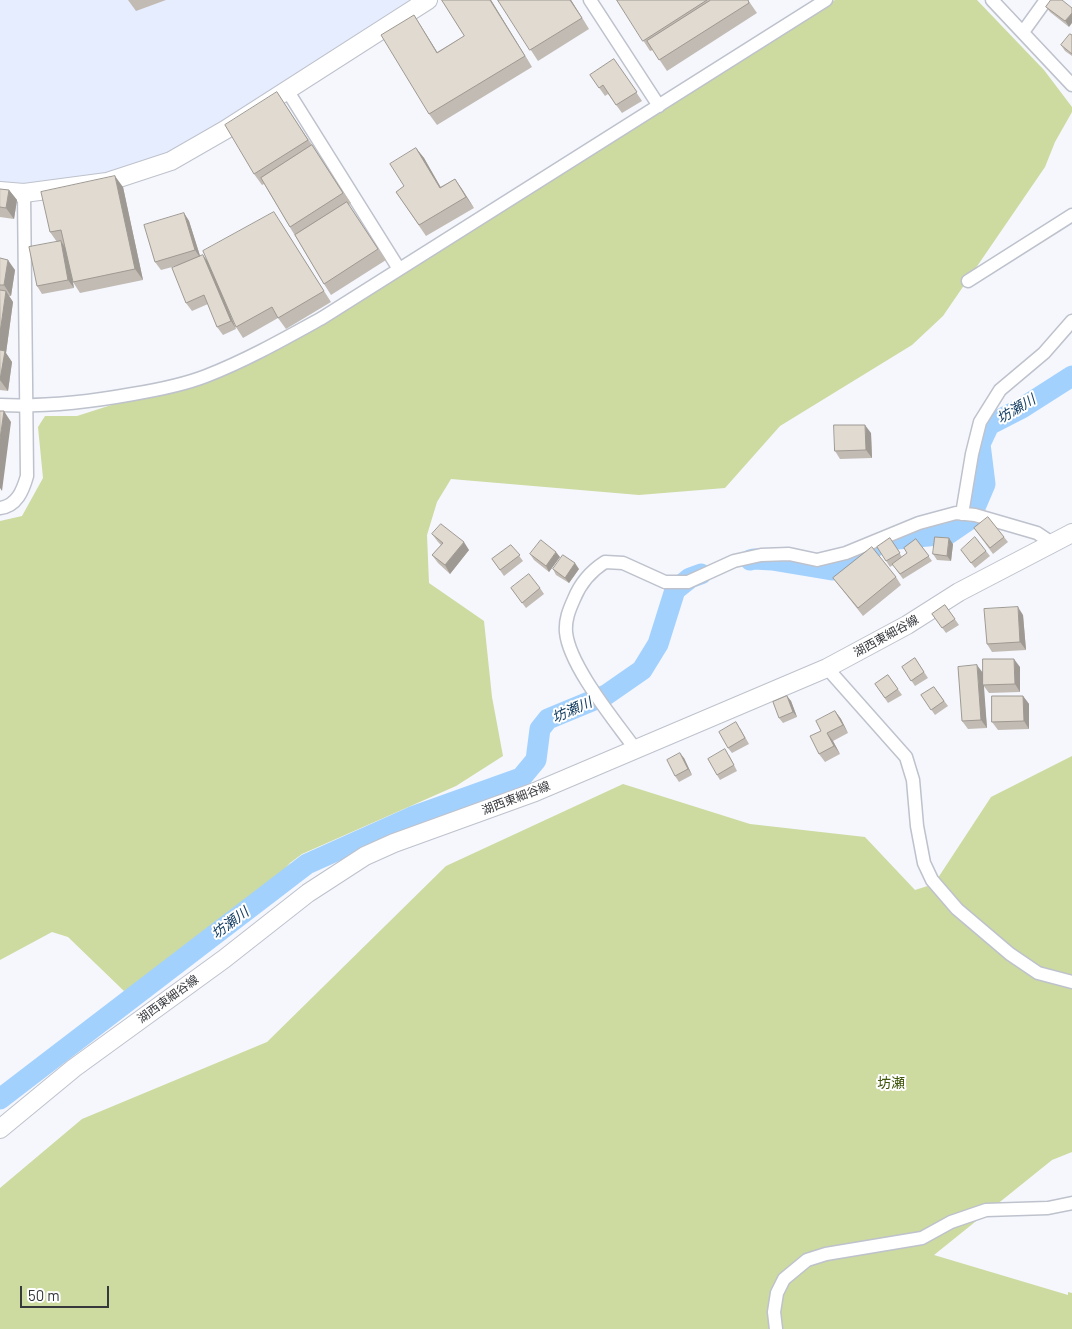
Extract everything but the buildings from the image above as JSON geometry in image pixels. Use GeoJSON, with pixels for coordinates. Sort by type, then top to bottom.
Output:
{"type":"FeatureCollection","features":[{"type":"Feature","properties":{"kind":"main road"},"geometry":{"type":"LineString","coordinates":[[0,191],[24,193],[107,182],[171,161],[225,130],[428,0]]}},
{"type":"Feature","properties":{"kind":"main road","name":"湖西東細谷線"},"geometry":{"type":"LineString","coordinates":[[0,1129],[74,1068],[224,958],[308,893],[365,856],[394,843],[535,792],[827,668],[907,625],[959,592],[1072,533]]}},
{"type":"Feature","properties":{"kind":"street"},"geometry":{"type":"LineString","coordinates":[[590,0],[659,106]]}},
{"type":"Feature","properties":{"kind":"street"},"geometry":{"type":"LineString","coordinates":[[0,405],[27,406],[94,401],[163,388],[205,376],[262,351],[322,318],[826,0]]}},
{"type":"Feature","properties":{"kind":"street"},"geometry":{"type":"LineString","coordinates":[[992,0],[1072,84]]}},
{"type":"Feature","properties":{"kind":"street"},"geometry":{"type":"LineString","coordinates":[[1023,32],[1046,0]]}},
{"type":"Feature","properties":{"kind":"street"},"geometry":{"type":"LineString","coordinates":[[287,90],[399,269]]}},
{"type":"Feature","properties":{"kind":"street"},"geometry":{"type":"LineString","coordinates":[[0,508],[17,500],[24,488],[27,476],[24,193]]}},
{"type":"Feature","properties":{"kind":"street"},"geometry":{"type":"LineString","coordinates":[[968,282],[1072,214]]}},
{"type":"Feature","properties":{"kind":"street"},"geometry":{"type":"LineString","coordinates":[[962,514],[972,454],[980,422],[1000,390],[1044,353],[1072,321]]}},
{"type":"Feature","properties":{"kind":"street"},"geometry":{"type":"LineString","coordinates":[[636,750],[593,691],[576,662],[565,630],[568,613],[578,590],[598,566],[605,562],[616,561],[623,563],[665,582],[688,582],[734,561],[761,555],[789,554],[817,560],[956,513],[997,520],[1036,533],[1052,543]]}},
{"type":"Feature","properties":{"kind":"street"},"geometry":{"type":"LineString","coordinates":[[827,668],[906,757],[913,780],[916,826],[924,863],[932,880],[957,909],[1010,954],[1038,973],[1072,982]]}},
{"type":"Feature","properties":{"kind":"street"},"geometry":{"type":"LineString","coordinates":[[776,1329],[774,1312],[777,1293],[784,1279],[808,1260],[826,1254],[922,1238],[951,1222],[986,1210],[1048,1208],[1072,1203]]}},
{"type":"Feature","properties":{"kind":"shaded area"},"geometry":{"type":"Polygon","coordinates":[[[0,0],[412,0],[190,142],[147,161],[103,176],[55,184],[12,185],[0,184],[0,0]]]}},
{"type":"Feature","properties":{"kind":"green space"},"geometry":{"type":"Polygon","coordinates":[[[835,0],[977,0],[1044,70],[1072,107],[1072,112],[1055,142],[1045,167],[943,316],[912,345],[780,426],[725,488],[639,495],[451,479],[437,502],[427,535],[429,583],[484,621],[492,697],[503,756],[456,786],[302,854],[290,863],[267,889],[245,903],[206,933],[182,947],[172,959],[141,985],[124,991],[68,937],[52,932],[0,960],[0,521],[22,516],[43,478],[38,427],[45,416],[77,416],[174,385],[248,357],[755,45],[835,0]]]}},
{"type":"Feature","properties":{"kind":"green space"},"geometry":{"type":"Polygon","coordinates":[[[1072,756],[1072,1152],[1052,1160],[934,1255],[1068,1295],[1068,1292],[1072,1293],[1072,1329],[0,1329],[0,1188],[82,1119],[267,1042],[446,866],[623,784],[750,824],[865,837],[915,890],[934,884],[991,797],[1072,756]]]}},
{"type":"Feature","properties":{"kind":"waterway","name":"坊瀬川"},"geometry":{"type":"LineString","coordinates":[[750,560],[772,560],[832,570],[887,540],[948,534],[970,519],[985,484],[980,444],[989,425],[1022,408],[1072,376]]}},
{"type":"Feature","properties":{"kind":"waterway","name":"坊瀬川"},"geometry":{"type":"LineString","coordinates":[[0,1099],[307,864],[412,817],[521,778],[536,760],[540,729],[548,719],[606,695],[642,670],[658,644],[675,590],[690,578],[701,574]]}},
{"type":"Feature","properties":{"kind":"district","name":"坊瀬"},"geometry":{"type":"Point","coordinates":[891,1083]}}]}
